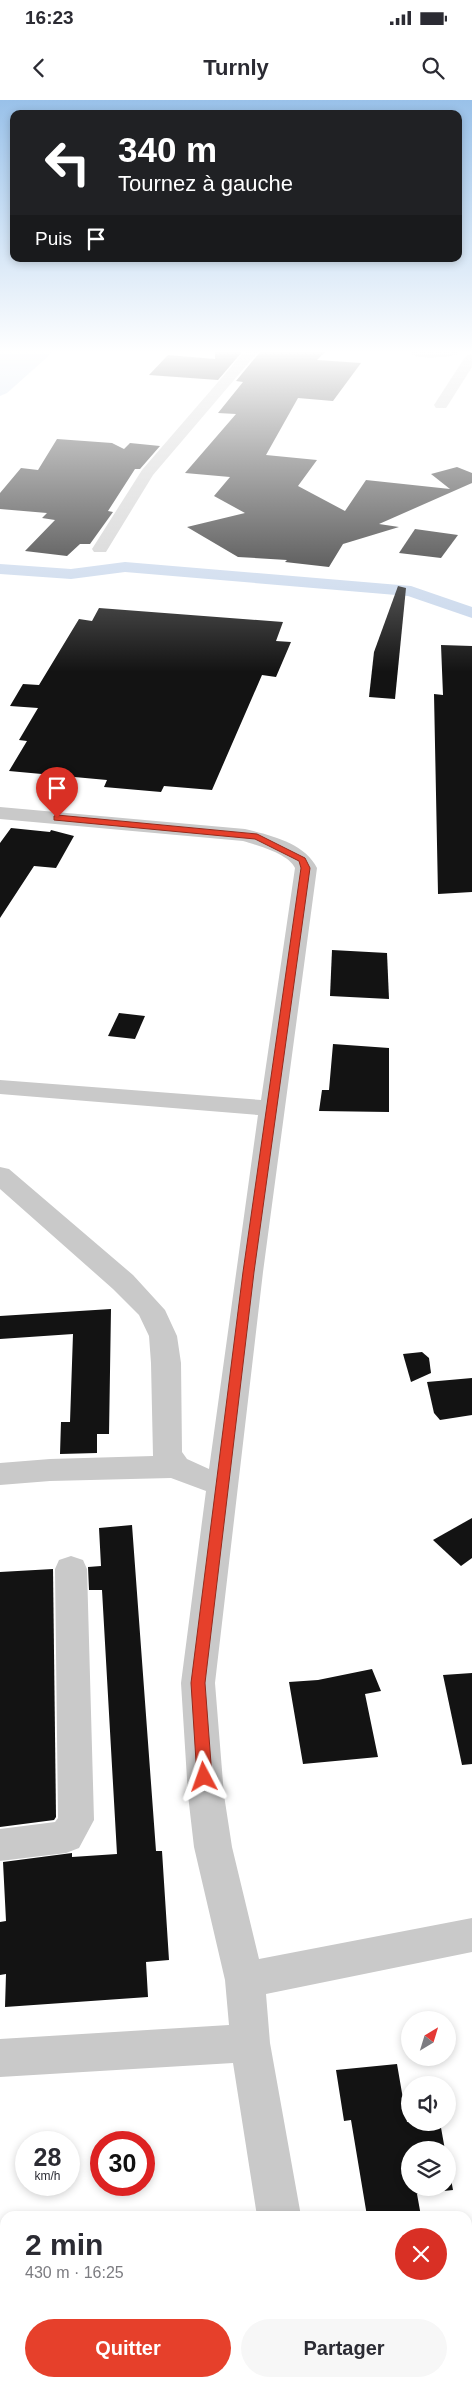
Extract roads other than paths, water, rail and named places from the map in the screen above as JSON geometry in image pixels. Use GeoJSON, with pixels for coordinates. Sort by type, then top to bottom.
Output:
{"type":"FeatureCollection","features":[{"type":"Feature","properties":{"kind":"street"},"geometry":{"type":"LineString","coordinates":[[100,549],[147,472],[159,459]]}},
{"type":"Feature","properties":{"kind":"street"},"geometry":{"type":"LineString","coordinates":[[0,813],[245,835],[272,843],[302,859],[306,868],[249,1272],[198,1683],[206,1796],[212,1848],[245,1980],[250,2043],[278,2211]]}},
{"type":"Feature","properties":{"kind":"street"},"geometry":{"type":"LineString","coordinates":[[0,1086],[273,1109]]}},
{"type":"Feature","properties":{"kind":"street"},"geometry":{"type":"LineString","coordinates":[[0,1175],[123,1282],[151,1310],[163,1336],[166,1363],[167,1454],[176,1467],[188,1474],[222,1484]]}},
{"type":"Feature","properties":{"kind":"street"},"geometry":{"type":"LineString","coordinates":[[0,1474],[50,1470],[176,1467]]}},
{"type":"Feature","properties":{"kind":"street"},"geometry":{"type":"LineString","coordinates":[[0,1845],[66,1837],[76,1820],[71,1569]]}},
{"type":"Feature","properties":{"kind":"street"},"geometry":{"type":"LineString","coordinates":[[245,1980],[472,1935]]}},
{"type":"Feature","properties":{"kind":"street"},"geometry":{"type":"LineString","coordinates":[[0,2058],[250,2043]]}},
{"type":"Feature","properties":{"kind":"waterway"},"geometry":{"type":"LineString","coordinates":[[0,569],[71,574],[125,567],[411,591],[472,613]]}}]}
